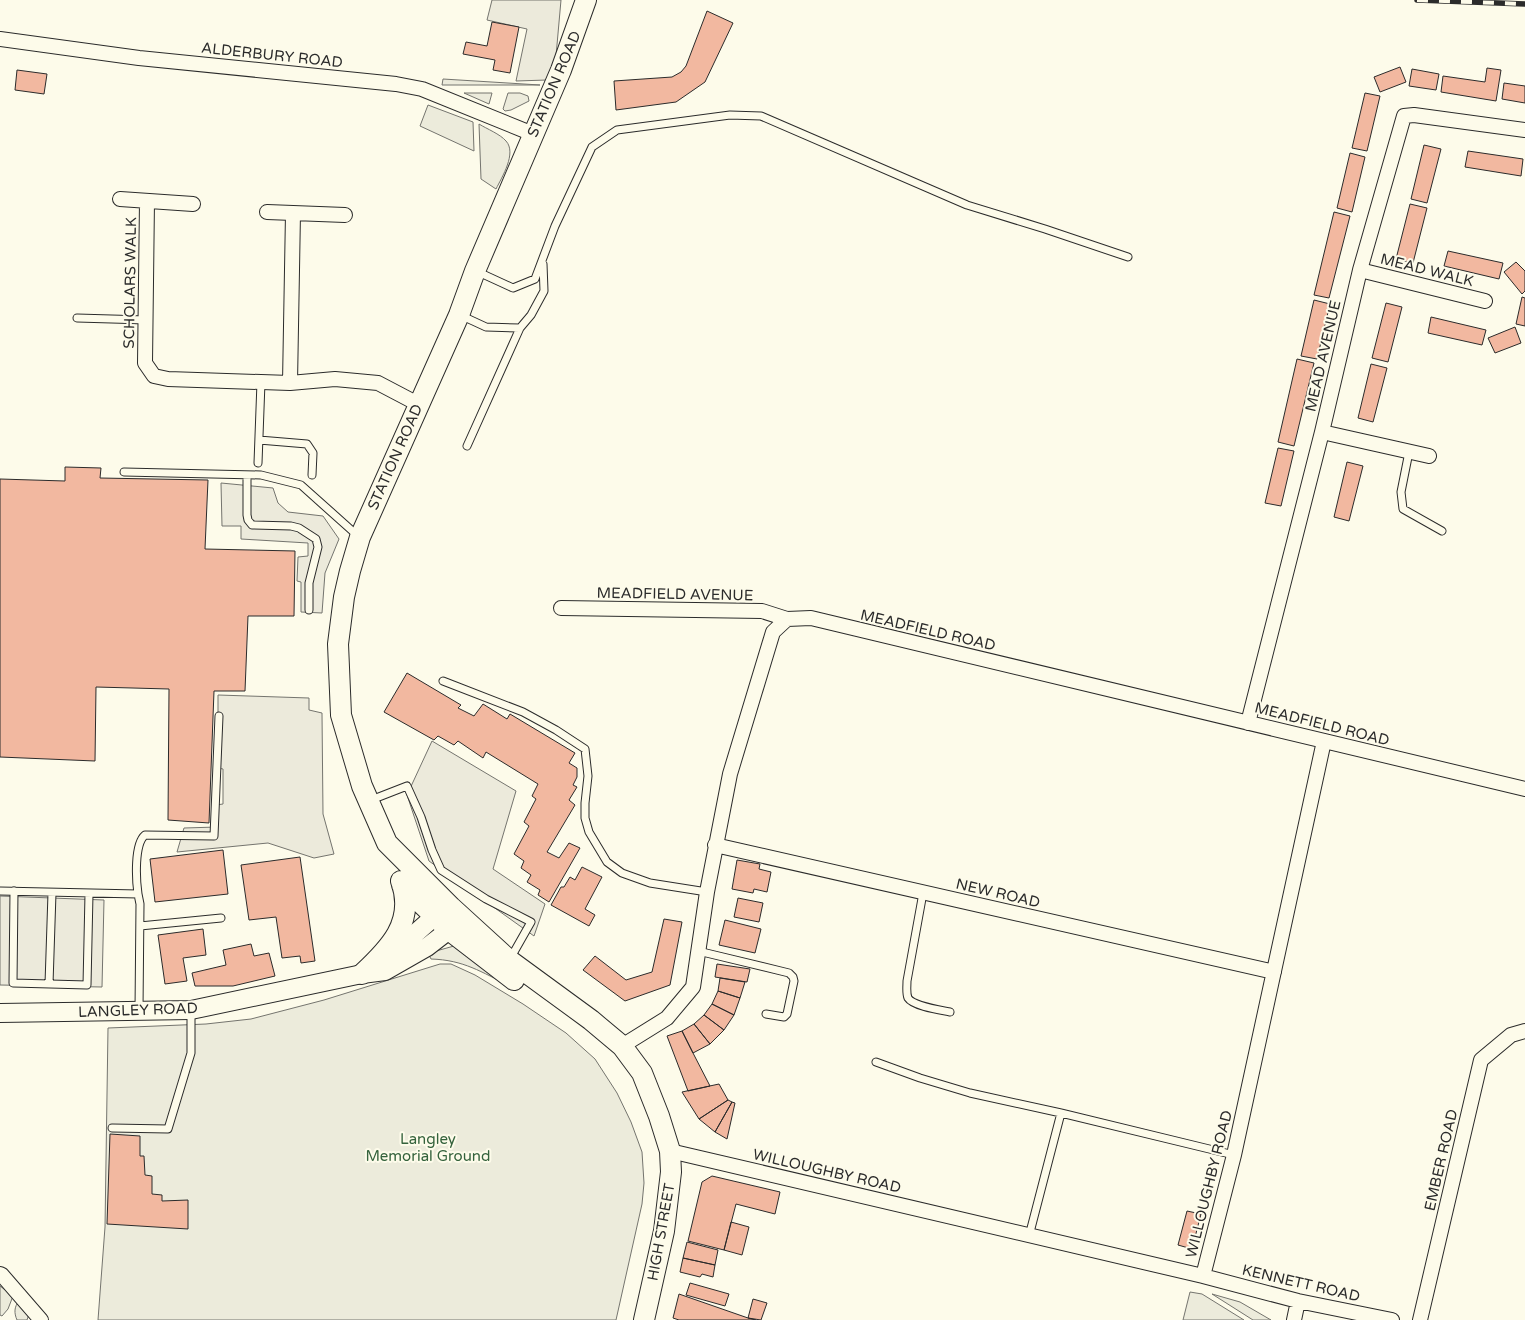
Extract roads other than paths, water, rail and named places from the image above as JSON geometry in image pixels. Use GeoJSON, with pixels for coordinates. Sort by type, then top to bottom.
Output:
{"type":"FeatureCollection","features":[{"type":"Feature","properties":{"kind":"main road","name":"STATION ROAD"},"geometry":{"type":"LineString","coordinates":[[445,918],[387,843],[362,786],[341,715],[338,644],[344,597],[360,537],[459,315],[475,271],[561,70],[586,0]]}},
{"type":"Feature","properties":{"kind":"main road"},"geometry":{"type":"LineString","coordinates":[[362,974],[393,942],[402,926],[404,917],[405,898],[387,843]]}},
{"type":"Feature","properties":{"kind":"main road"},"geometry":{"type":"LineString","coordinates":[[402,885],[445,918]]}},
{"type":"Feature","properties":{"kind":"main road","name":"HIGH STREET"},"geometry":{"type":"LineString","coordinates":[[445,918],[509,960],[591,1020],[622,1046],[642,1073],[670,1151],[671,1172],[664,1231],[644,1320]]}},
{"type":"Feature","properties":{"kind":"main road","name":"HIGH STREET"},"geometry":{"type":"LineString","coordinates":[[445,918],[519,984],[591,1020]]}},
{"type":"Feature","properties":{"kind":"street","name":"ALDERBURY ROAD"},"geometry":{"type":"LineString","coordinates":[[0,42],[396,84],[422,89],[533,134]]}},
{"type":"Feature","properties":{"kind":"street","name":"MEAD AVENUE"},"geometry":{"type":"LineString","coordinates":[[1248,723],[1322,432],[1360,270],[1404,116],[1414,114],[1525,130]]}},
{"type":"Feature","properties":{"kind":"street","name":"SCHOLARS WALK"},"geometry":{"type":"LineString","coordinates":[[120,200],[194,204]]}},
{"type":"Feature","properties":{"kind":"street","name":"SCHOLARS WALK"},"geometry":{"type":"LineString","coordinates":[[147,201],[145,364],[154,376],[168,379],[290,383],[335,379],[378,383],[418,404]]}},
{"type":"Feature","properties":{"kind":"street"},"geometry":{"type":"LineString","coordinates":[[267,212],[345,215]]}},
{"type":"Feature","properties":{"kind":"street"},"geometry":{"type":"LineString","coordinates":[[290,383],[293,213]]}},
{"type":"Feature","properties":{"kind":"street","name":"MEAD WALK"},"geometry":{"type":"LineString","coordinates":[[1360,270],[1485,301]]}},
{"type":"Feature","properties":{"kind":"street"},"geometry":{"type":"LineString","coordinates":[[1322,432],[1429,456]]}},
{"type":"Feature","properties":{"kind":"street","name":"MEADFIELD AVENUE"},"geometry":{"type":"LineString","coordinates":[[561,608],[762,611],[787,619]]}},
{"type":"Feature","properties":{"kind":"street","name":"MEADFIELD ROAD"},"geometry":{"type":"LineString","coordinates":[[787,619],[811,618],[1525,789]]}},
{"type":"Feature","properties":{"kind":"street"},"geometry":{"type":"LineString","coordinates":[[622,1046],[667,1018],[693,987],[707,892],[730,774],[773,632],[787,619]]}},
{"type":"Feature","properties":{"kind":"street","name":"WILLOUGHBY ROAD"},"geometry":{"type":"LineString","coordinates":[[670,1151],[1203,1276],[1234,1155],[1324,741]]}},
{"type":"Feature","properties":{"kind":"street","name":"NEW ROAD"},"geometry":{"type":"LineString","coordinates":[[716,845],[1274,972]]}},
{"type":"Feature","properties":{"kind":"street","name":"LANGLEY ROAD"},"geometry":{"type":"LineString","coordinates":[[0,1013],[192,1010],[362,974],[382,963],[445,918]]}},
{"type":"Feature","properties":{"kind":"street","name":"EMBER ROAD"},"geometry":{"type":"LineString","coordinates":[[1420,1320],[1481,1060],[1511,1035],[1525,1031]]}},
{"type":"Feature","properties":{"kind":"street"},"geometry":{"type":"LineString","coordinates":[[0,1274],[41,1320]]}},
{"type":"Feature","properties":{"kind":"street","name":"KENNETT ROAD"},"geometry":{"type":"LineString","coordinates":[[1203,1276],[1298,1301],[1392,1320]]}},
{"type":"Feature","properties":{"kind":"street"},"geometry":{"type":"LineString","coordinates":[[1294,1320],[1298,1301]]}},
{"type":"Feature","properties":{"kind":"lane"},"geometry":{"type":"LineString","coordinates":[[475,271],[513,288],[535,279],[585,159],[592,147],[605,137],[617,130],[730,115],[761,116],[967,205],[1045,228],[1128,257]]}},
{"type":"Feature","properties":{"kind":"lane"},"geometry":{"type":"LineString","coordinates":[[466,446],[520,328],[531,315],[544,291],[543,258]]}},
{"type":"Feature","properties":{"kind":"lane"},"geometry":{"type":"LineString","coordinates":[[459,315],[486,327],[520,328]]}},
{"type":"Feature","properties":{"kind":"lane"},"geometry":{"type":"LineString","coordinates":[[77,318],[146,320]]}},
{"type":"Feature","properties":{"kind":"lane"},"geometry":{"type":"LineString","coordinates":[[258,463],[261,382]]}},
{"type":"Feature","properties":{"kind":"lane"},"geometry":{"type":"LineString","coordinates":[[259,440],[307,444],[312,453],[312,475]]}},
{"type":"Feature","properties":{"kind":"lane"},"geometry":{"type":"LineString","coordinates":[[1409,452],[1401,492],[1403,509],[1442,532]]}},
{"type":"Feature","properties":{"kind":"lane"},"geometry":{"type":"LineString","coordinates":[[124,472],[262,475],[301,485],[360,537]]}},
{"type":"Feature","properties":{"kind":"lane"},"geometry":{"type":"LineString","coordinates":[[247,475],[247,514],[248,520],[252,524],[291,526],[299,528],[316,539],[318,547],[309,583],[309,610]]}},
{"type":"Feature","properties":{"kind":"lane"},"geometry":{"type":"LineString","coordinates":[[443,681],[523,712],[585,749],[588,776],[584,803],[585,818],[589,832],[607,862],[622,873],[650,883],[707,892]]}},
{"type":"Feature","properties":{"kind":"lane"},"geometry":{"type":"LineString","coordinates":[[139,1012],[140,904],[138,894],[138,850],[140,842],[146,835],[214,836],[219,716]]}},
{"type":"Feature","properties":{"kind":"lane"},"geometry":{"type":"LineString","coordinates":[[368,801],[407,786],[441,870],[486,899],[531,922],[509,960]]}},
{"type":"Feature","properties":{"kind":"lane"},"geometry":{"type":"LineString","coordinates":[[0,891],[138,894]]}},
{"type":"Feature","properties":{"kind":"lane"},"geometry":{"type":"LineString","coordinates":[[14,892],[12,983],[49,984],[87,984],[89,894]]}},
{"type":"Feature","properties":{"kind":"lane"},"geometry":{"type":"LineString","coordinates":[[49,984],[52,892]]}},
{"type":"Feature","properties":{"kind":"lane"},"geometry":{"type":"LineString","coordinates":[[924,893],[907,981],[907,994],[909,1000],[914,1003],[950,1012]]}},
{"type":"Feature","properties":{"kind":"lane"},"geometry":{"type":"LineString","coordinates":[[140,926],[221,918]]}},
{"type":"Feature","properties":{"kind":"lane"},"geometry":{"type":"LineString","coordinates":[[698,952],[789,973],[794,981],[787,1014],[784,1017],[766,1014]]}},
{"type":"Feature","properties":{"kind":"lane"},"geometry":{"type":"LineString","coordinates":[[112,1128],[168,1129],[191,1052],[192,1010]]}},
{"type":"Feature","properties":{"kind":"lane"},"geometry":{"type":"LineString","coordinates":[[876,1062],[970,1093],[1234,1155]]}},
{"type":"Feature","properties":{"kind":"lane"},"geometry":{"type":"LineString","coordinates":[[1029,1236],[1061,1113]]}},
{"type":"Feature","properties":{"kind":"railway"},"geometry":{"type":"LineString","coordinates":[[1417,0],[1525,4]]}},
{"type":"Feature","properties":{"kind":"park label","name":"Langley Memorial Ground"},"geometry":{"type":"Point","coordinates":[428,1148]}}]}
